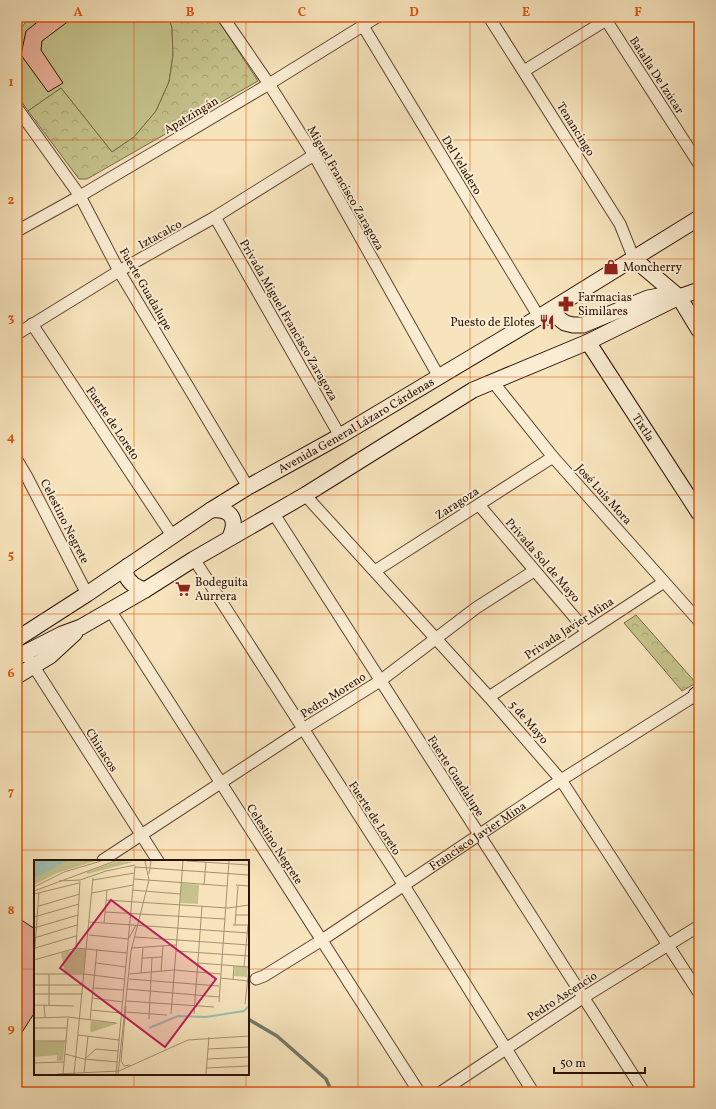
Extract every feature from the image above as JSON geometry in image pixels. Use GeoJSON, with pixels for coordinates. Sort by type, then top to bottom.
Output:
{"type":"FeatureCollection","features":[{"type":"Feature","properties":{"kind":"street","name":"Miguel Francisco Zaragoza"},"geometry":{"type":"LineString","coordinates":[[223,17],[269,84],[314,155],[439,377]]}},
{"type":"Feature","properties":{"kind":"street","name":"Apatzingán"},"geometry":{"type":"LineString","coordinates":[[17,231],[80,196],[269,84],[377,17]]}},
{"type":"Feature","properties":{"kind":"street","name":"Tenancingo"},"geometry":{"type":"LineString","coordinates":[[489,17],[620,224],[634,259]]}},
{"type":"Feature","properties":{"kind":"street"},"geometry":{"type":"LineString","coordinates":[[524,71],[609,19]]}},
{"type":"Feature","properties":{"kind":"street","name":"Batalla De Izúcar"},"geometry":{"type":"LineString","coordinates":[[609,19],[699,164]]}},
{"type":"Feature","properties":{"kind":"street","name":"Del Veladero"},"geometry":{"type":"LineString","coordinates":[[363,26],[539,317]]}},
{"type":"Feature","properties":{"kind":"street","name":"Fuerte Guadalupe"},"geometry":{"type":"LineString","coordinates":[[17,108],[80,196],[119,271],[248,487]]}},
{"type":"Feature","properties":{"kind":"street","name":"Iztacalco"},"geometry":{"type":"LineString","coordinates":[[17,334],[119,271],[216,217],[314,155]]}},
{"type":"Feature","properties":{"kind":"street","name":"Privada Miguel Francisco Zaragoza"},"geometry":{"type":"LineString","coordinates":[[216,217],[340,436]]}},
{"type":"Feature","properties":{"kind":"street","name":"Avenida General Lázaro Cárdenas"},"geometry":{"type":"LineString","coordinates":[[17,639],[88,594],[211,510],[248,487],[340,436],[439,377],[699,218]]}},
{"type":"Feature","properties":{"kind":"street"},"geometry":{"type":"LineString","coordinates":[[634,259],[679,297],[699,330]]}},
{"type":"Feature","properties":{"kind":"street"},"geometry":{"type":"LineString","coordinates":[[21,654],[62,634],[81,627],[145,590],[230,537],[274,514],[464,395],[588,342],[679,297],[699,290]]}},
{"type":"Feature","properties":{"kind":"street"},"geometry":{"type":"LineString","coordinates":[[539,317],[557,317],[569,324],[583,325],[648,298],[659,296],[679,297]]}},
{"type":"Feature","properties":{"kind":"street","name":"Fuerte de Loreto"},"geometry":{"type":"LineString","coordinates":[[32,324],[173,537]]}},
{"type":"Feature","properties":{"kind":"street","name":"Tixtla"},"geometry":{"type":"LineString","coordinates":[[588,342],[699,513]]}},
{"type":"Feature","properties":{"kind":"street","name":"José Luis Mora"},"geometry":{"type":"LineString","coordinates":[[493,382],[553,457],[699,621]]}},
{"type":"Feature","properties":{"kind":"street","name":"Zaragoza"},"geometry":{"type":"LineString","coordinates":[[375,571],[553,457]]}},
{"type":"Feature","properties":{"kind":"street","name":"Celestino Negrete"},"geometry":{"type":"LineString","coordinates":[[17,460],[28,477],[88,594]]}},
{"type":"Feature","properties":{"kind":"street","name":"5 de Mayo"},"geometry":{"type":"LineString","coordinates":[[305,495],[489,697],[561,780],[699,993]]}},
{"type":"Feature","properties":{"kind":"street","name":"Privada Sol de Mayo"},"geometry":{"type":"LineString","coordinates":[[479,505],[534,571],[588,632]]}},
{"type":"Feature","properties":{"kind":"street"},"geometry":{"type":"LineString","coordinates":[[211,510],[220,509],[228,513],[234,523],[234,530],[230,537]]}},
{"type":"Feature","properties":{"kind":"street","name":"Fuerte Guadalupe"},"geometry":{"type":"LineString","coordinates":[[274,514],[644,1092]]}},
{"type":"Feature","properties":{"kind":"street","name":"Fuerte de Loreto"},"geometry":{"type":"LineString","coordinates":[[194,559],[403,884],[533,1092]]}},
{"type":"Feature","properties":{"kind":"street"},"geometry":{"type":"LineString","coordinates":[[128,566],[125,573],[127,578],[134,586],[145,590]]}},
{"type":"Feature","properties":{"kind":"street","name":"Pedro Moreno"},"geometry":{"type":"LineString","coordinates":[[102,860],[303,729],[380,681],[476,608],[534,571]]}},
{"type":"Feature","properties":{"kind":"street","name":"Privada Javier Mina"},"geometry":{"type":"LineString","coordinates":[[489,697],[664,582]]}},
{"type":"Feature","properties":{"kind":"street","name":"Celestino Negrete"},"geometry":{"type":"LineString","coordinates":[[110,610],[419,1092]]}},
{"type":"Feature","properties":{"kind":"street"},"geometry":{"type":"LineString","coordinates":[[17,676],[50,656],[81,627]]}},
{"type":"Feature","properties":{"kind":"street","name":"Chinacos"},"geometry":{"type":"LineString","coordinates":[[21,654],[33,666],[157,860]]}},
{"type":"Feature","properties":{"kind":"street","name":"Francisco Javier Mina"},"geometry":{"type":"LineString","coordinates":[[256,979],[264,976],[322,940],[403,884],[561,780],[698,696]]}},
{"type":"Feature","properties":{"kind":"street","name":"Pedro Ascencio"},"geometry":{"type":"LineString","coordinates":[[441,1092],[505,1048],[584,997],[669,946],[699,926]]}},
{"type":"Feature","properties":{"kind":"green space"},"geometry":{"type":"Polygon","coordinates":[[[30,17],[169,17],[172,28],[173,55],[169,82],[156,111],[134,137],[112,152],[61,88],[28,111],[17,95],[17,33],[30,17]]]}},
{"type":"Feature","properties":{"kind":"green space"},"geometry":{"type":"Polygon","coordinates":[[[169,17],[216,17],[258,81],[87,179],[79,179],[28,111],[61,88],[112,152],[134,137],[156,111],[169,82],[173,55],[172,28],[169,17]]]}},
{"type":"Feature","properties":{"kind":"green space"},"geometry":{"type":"Polygon","coordinates":[[[636,615],[696,683],[682,691],[624,623],[636,615]]]}},
{"type":"Feature","properties":{"kind":"building"},"geometry":{"type":"Polygon","coordinates":[[[44,17],[74,17],[42,41],[41,50],[63,83],[48,92],[21,55],[26,31],[44,17]]]}},
{"type":"Feature","properties":{"kind":"building"},"geometry":{"type":"Polygon","coordinates":[[[17,917],[34,928],[34,1014],[17,1040],[17,917]]]}},
{"type":"Feature","properties":{"kind":"waterway"},"geometry":{"type":"LineString","coordinates":[[249,1020],[277,1036],[326,1079],[332,1092]]}},
{"type":"Feature","properties":{"kind":"place","name":"Moncherry"},"geometry":{"type":"Point","coordinates":[611,267]}},
{"type":"Feature","properties":{"kind":"place","name":"Farmacias Similares"},"geometry":{"type":"Point","coordinates":[566,304]}},
{"type":"Feature","properties":{"kind":"place","name":"Puesto de Elotes"},"geometry":{"type":"Point","coordinates":[547,322]}},
{"type":"Feature","properties":{"kind":"place","name":"Bodeguita Aurrera"},"geometry":{"type":"Point","coordinates":[183,589]}}]}
